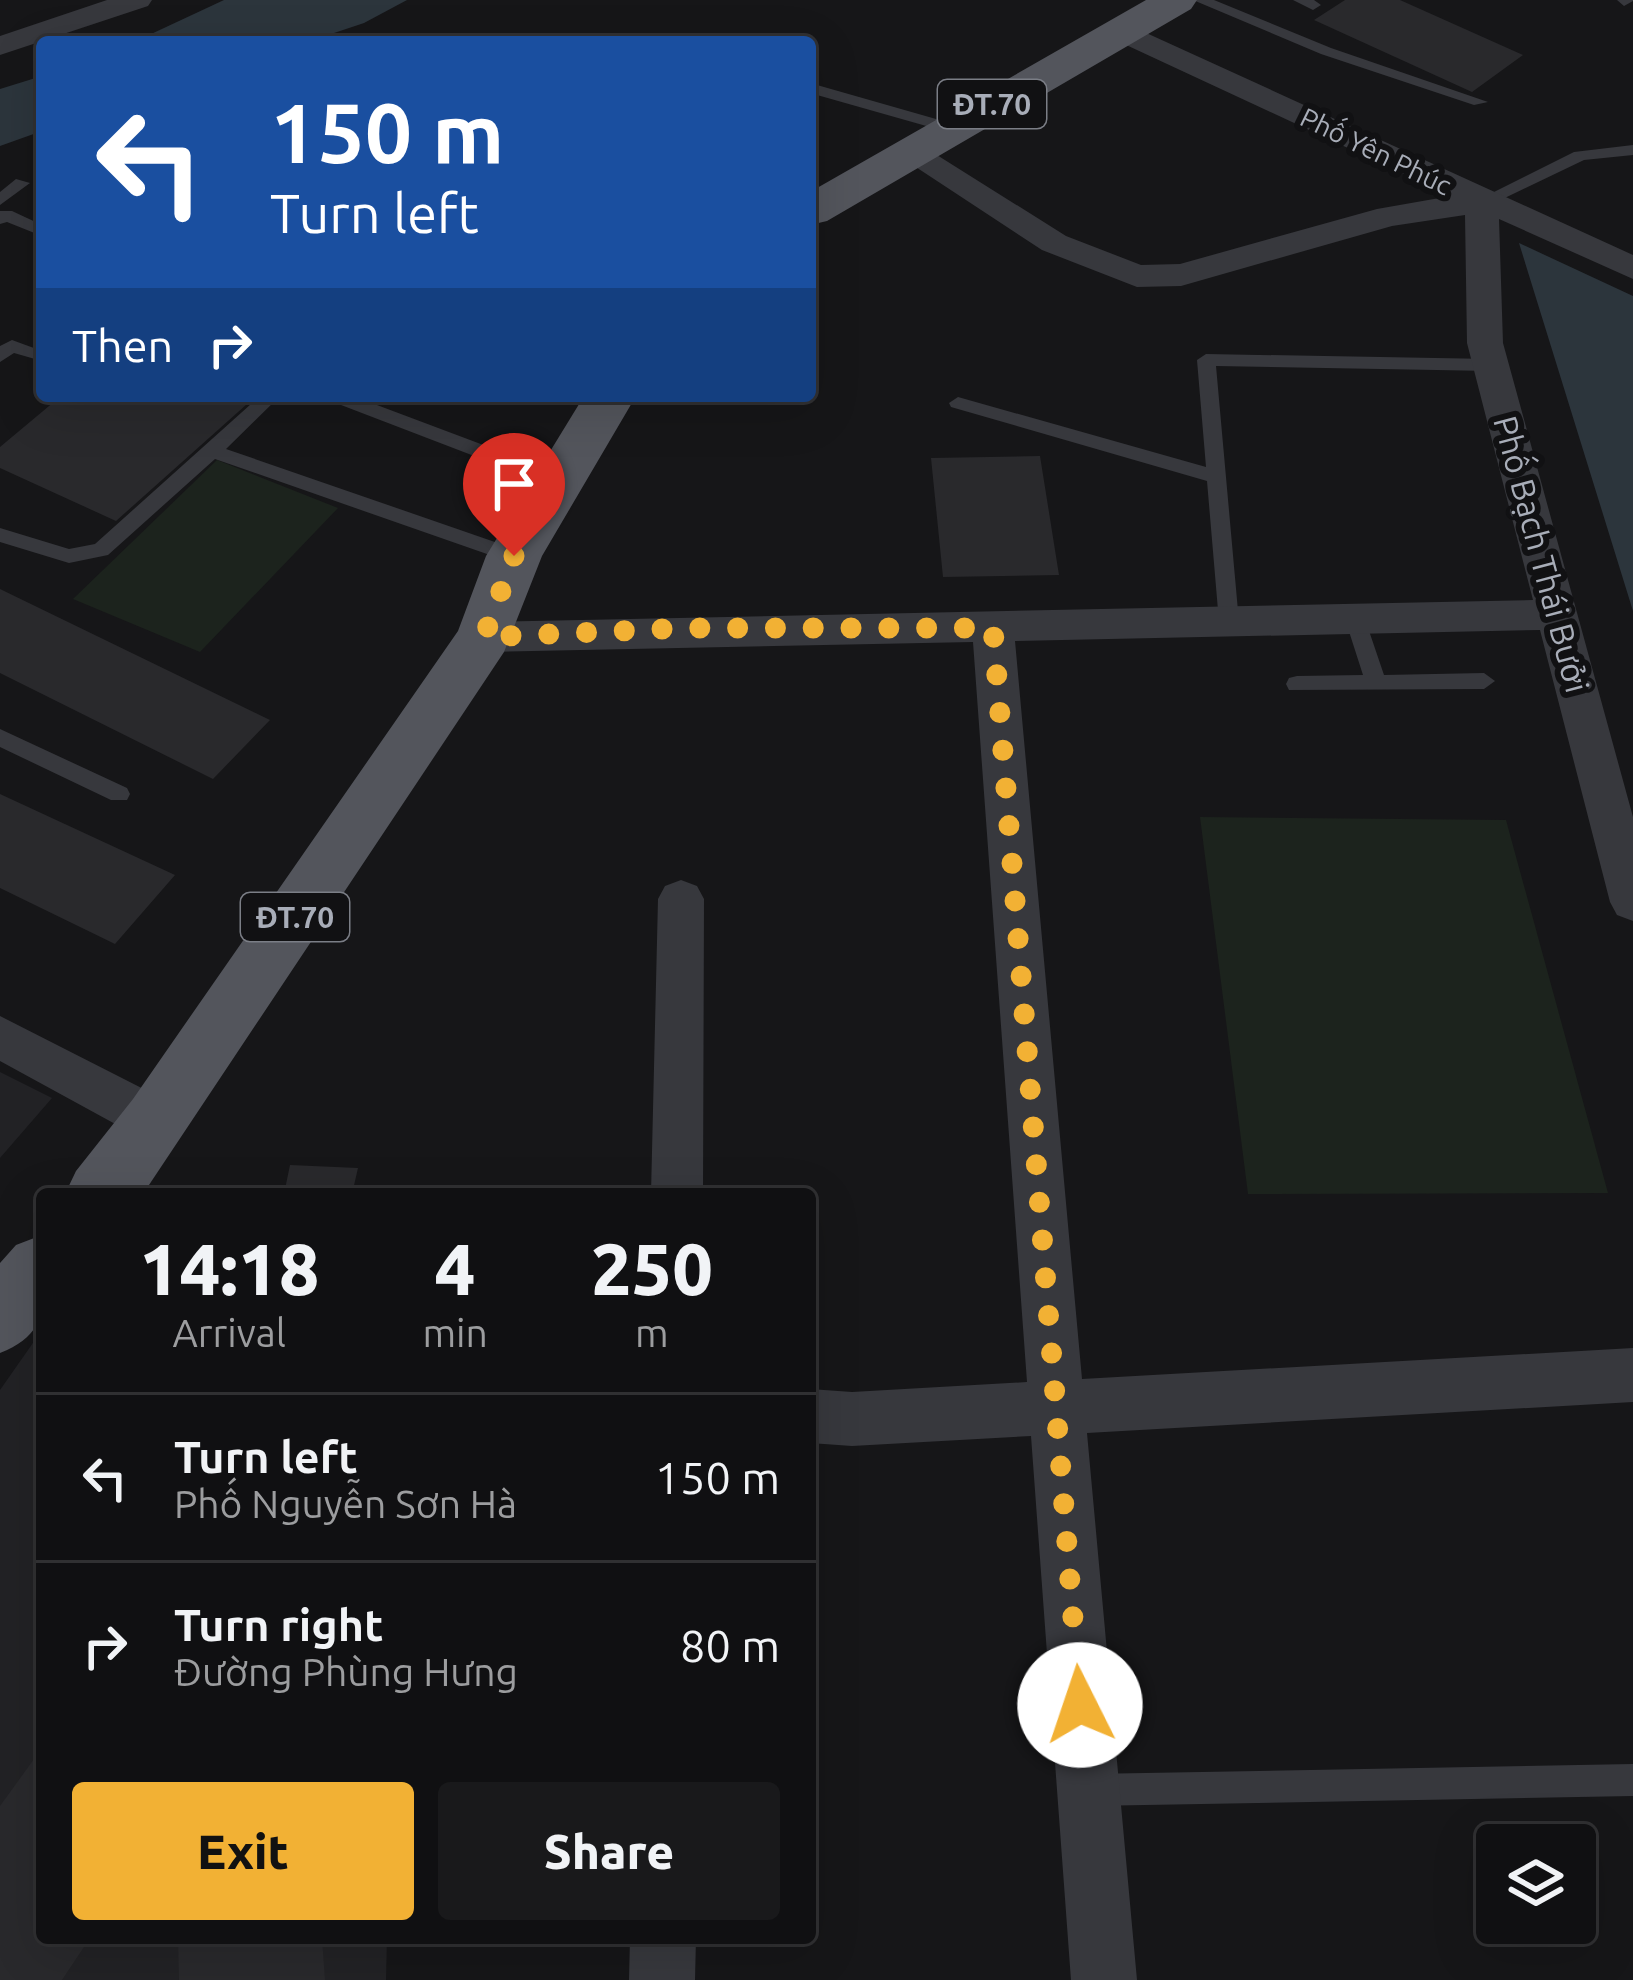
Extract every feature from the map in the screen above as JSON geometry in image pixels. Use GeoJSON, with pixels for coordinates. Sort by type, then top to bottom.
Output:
{"type":"FeatureCollection","features":[{"type":"Feature","properties":{"kind":"main road","name":"ĐT.70"},"geometry":{"type":"LineString","coordinates":[[816,207],[1138,11]]}},
{"type":"Feature","properties":{"kind":"main road","name":"ĐT.70"},"geometry":{"type":"LineString","coordinates":[[106,1188],[157,1121],[484,637],[514,556],[607,402]]}},
{"type":"Feature","properties":{"kind":"main road"},"geometry":{"type":"LineString","coordinates":[[0,1318],[36,1276]]}},
{"type":"Feature","properties":{"kind":"street"},"geometry":{"type":"LineString","coordinates":[[0,46],[136,0]]}},
{"type":"Feature","properties":{"kind":"street","name":"Phố Yên Phúc"},"geometry":{"type":"LineString","coordinates":[[1138,11],[1482,202],[1633,268]]}},
{"type":"Feature","properties":{"kind":"street"},"geometry":{"type":"LineString","coordinates":[[909,152],[1054,243],[1137,276],[1181,275],[1389,216],[1482,202]]}},
{"type":"Feature","properties":{"kind":"street","name":"Phố Bạch Thái Bưởi"},"geometry":{"type":"LineString","coordinates":[[1482,202],[1485,343],[1558,614],[1620,804],[1633,902]]}},
{"type":"Feature","properties":{"kind":"street"},"geometry":{"type":"LineString","coordinates":[[484,637],[685,628],[993,628],[1558,614]]}},
{"type":"Feature","properties":{"kind":"street"},"geometry":{"type":"LineString","coordinates":[[993,628],[1104,1980]]}},
{"type":"Feature","properties":{"kind":"street"},"geometry":{"type":"LineString","coordinates":[[677,1188],[681,899]]}},
{"type":"Feature","properties":{"kind":"street"},"geometry":{"type":"LineString","coordinates":[[0,1037],[157,1121]]}},
{"type":"Feature","properties":{"kind":"street"},"geometry":{"type":"LineString","coordinates":[[816,1417],[1633,1375]]}},
{"type":"Feature","properties":{"kind":"street"},"geometry":{"type":"LineString","coordinates":[[662,1980],[663,1944]]}},
{"type":"Feature","properties":{"kind":"lane"},"geometry":{"type":"LineString","coordinates":[[1201,0],[1289,38],[1480,102]]}},
{"type":"Feature","properties":{"kind":"lane"},"geometry":{"type":"LineString","coordinates":[[816,90],[951,128]]}},
{"type":"Feature","properties":{"kind":"lane"},"geometry":{"type":"LineString","coordinates":[[1482,202],[1580,155],[1633,150]]}},
{"type":"Feature","properties":{"kind":"lane"},"geometry":{"type":"LineString","coordinates":[[22,183],[2,211],[36,228]]}},
{"type":"Feature","properties":{"kind":"lane"},"geometry":{"type":"LineString","coordinates":[[4,348],[36,355]]}},
{"type":"Feature","properties":{"kind":"lane"},"geometry":{"type":"LineString","coordinates":[[1229,622],[1207,360],[1491,365]]}},
{"type":"Feature","properties":{"kind":"lane"},"geometry":{"type":"LineString","coordinates":[[0,535],[69,556],[101,550],[265,402]]}},
{"type":"Feature","properties":{"kind":"lane"},"geometry":{"type":"LineString","coordinates":[[351,402],[562,482]]}},
{"type":"Feature","properties":{"kind":"lane"},"geometry":{"type":"LineString","coordinates":[[958,403],[1214,476]]}},
{"type":"Feature","properties":{"kind":"lane"},"geometry":{"type":"LineString","coordinates":[[212,451],[514,556]]}},
{"type":"Feature","properties":{"kind":"lane"},"geometry":{"type":"LineString","coordinates":[[1355,619],[1376,683]]}},
{"type":"Feature","properties":{"kind":"lane"},"geometry":{"type":"LineString","coordinates":[[1297,684],[1484,681]]}},
{"type":"Feature","properties":{"kind":"lane"},"geometry":{"type":"LineString","coordinates":[[0,737],[119,794]]}},
{"type":"Feature","properties":{"kind":"lane"},"geometry":{"type":"LineString","coordinates":[[1086,1790],[1633,1780]]}},
{"type":"Feature","properties":{"kind":"shaded area"},"geometry":{"type":"Polygon","coordinates":[[[224,0],[407,0],[364,23],[325,36],[147,36],[224,0]]]}},
{"type":"Feature","properties":{"kind":"shaded area"},"geometry":{"type":"Polygon","coordinates":[[[36,78],[36,133],[0,146],[0,89],[36,78]]]}},
{"type":"Feature","properties":{"kind":"shaded area"},"geometry":{"type":"Polygon","coordinates":[[[1519,243],[1633,296],[1633,611],[1519,243]]]}},
{"type":"Feature","properties":{"kind":"shaded area"},"geometry":{"type":"Polygon","coordinates":[[[217,460],[338,508],[200,652],[73,599],[217,460]]]}},
{"type":"Feature","properties":{"kind":"shaded area"},"geometry":{"type":"Polygon","coordinates":[[[1200,817],[1506,820],[1608,1193],[1248,1194],[1200,817]]]}},
{"type":"Feature","properties":{"kind":"shaded area"},"geometry":{"type":"Polygon","coordinates":[[[0,1072],[52,1098],[0,1158],[0,1072]]]}},
{"type":"Feature","properties":{"kind":"shaded area"},"geometry":{"type":"Polygon","coordinates":[[[36,1339],[36,1944],[387,1944],[386,1980],[0,1980],[0,1390],[36,1339]]]}},
{"type":"Feature","properties":{"kind":"building"},"geometry":{"type":"Polygon","coordinates":[[[1345,0],[1400,0],[1523,55],[1472,92],[1314,20],[1345,0]]]}},
{"type":"Feature","properties":{"kind":"building"},"geometry":{"type":"Polygon","coordinates":[[[54,402],[249,402],[116,521],[0,468],[0,447],[54,402]]]}},
{"type":"Feature","properties":{"kind":"building"},"geometry":{"type":"Polygon","coordinates":[[[1040,456],[1059,575],[943,577],[931,458],[1040,456]]]}},
{"type":"Feature","properties":{"kind":"building"},"geometry":{"type":"Polygon","coordinates":[[[0,589],[270,720],[213,779],[0,673],[0,589]]]}},
{"type":"Feature","properties":{"kind":"building"},"geometry":{"type":"Polygon","coordinates":[[[0,794],[175,875],[115,944],[0,888],[0,794]]]}},
{"type":"Feature","properties":{"kind":"building"},"geometry":{"type":"Polygon","coordinates":[[[290,1165],[358,1168],[353,1188],[285,1188],[290,1165]]]}},
{"type":"Feature","properties":{"kind":"building"},"geometry":{"type":"Polygon","coordinates":[[[36,1756],[36,1944],[86,1944],[62,1980],[0,1980],[0,1806],[36,1756]]]}},
{"type":"Feature","properties":{"kind":"building"},"geometry":{"type":"Polygon","coordinates":[[[178,1944],[322,1944],[325,1980],[179,1980],[178,1944]]]}},
{"type":"Feature","properties":{"kind":"route"},"geometry":{"type":"LineString","coordinates":[[514,556],[484,637],[685,628],[993,628],[1080,1705]]}}]}
